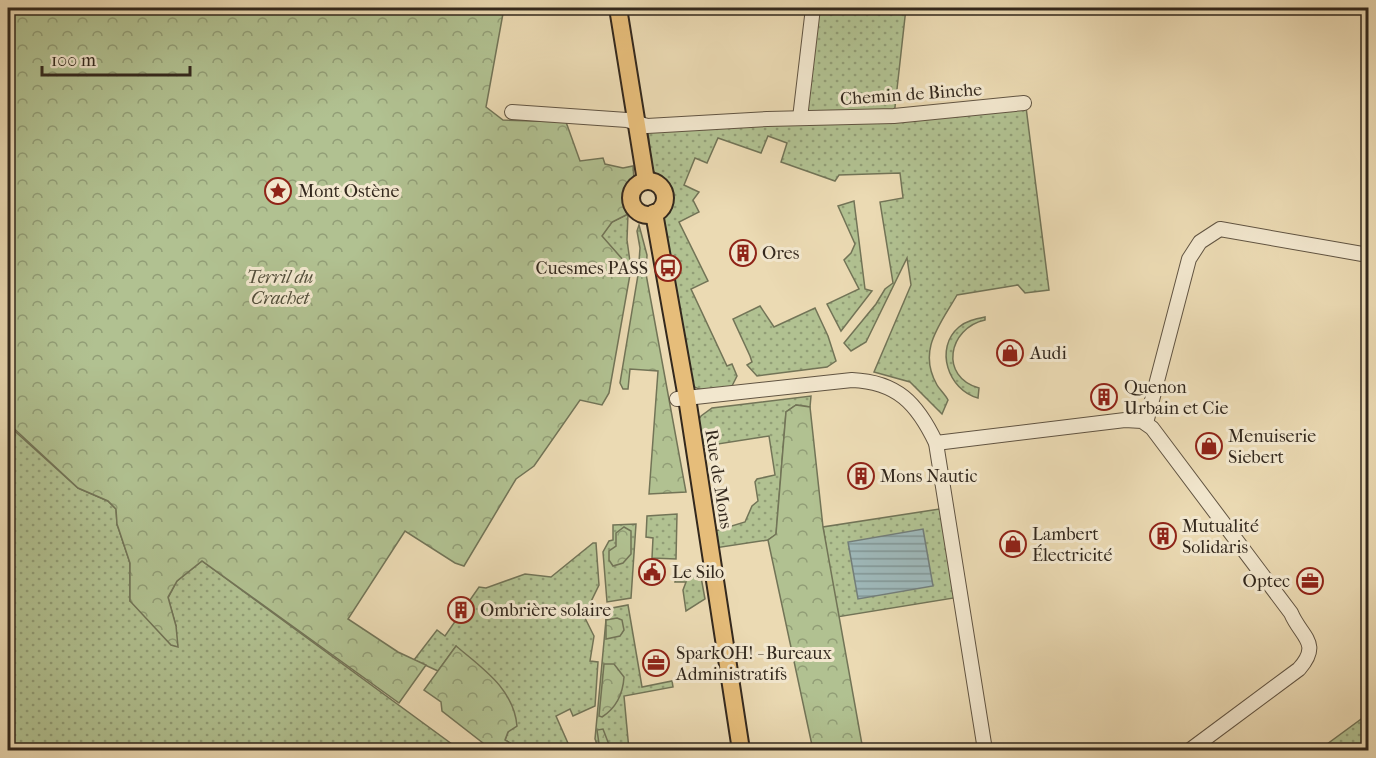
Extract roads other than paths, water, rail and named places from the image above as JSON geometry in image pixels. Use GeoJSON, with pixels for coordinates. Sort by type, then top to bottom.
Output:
{"type":"FeatureCollection","features":[{"type":"Feature","properties":{"kind":"main road"},"geometry":{"type":"LineString","coordinates":[[618,8],[646,181]]}},
{"type":"Feature","properties":{"kind":"main road"},"geometry":{"type":"LineString","coordinates":[[646,181],[655,182],[664,192],[664,202],[649,214],[633,208],[631,196],[636,185],[646,181]]}},
{"type":"Feature","properties":{"kind":"main road","name":"Rue de Mons"},"geometry":{"type":"LineString","coordinates":[[649,214],[710,558],[741,750]]}},
{"type":"Feature","properties":{"kind":"street"},"geometry":{"type":"LineString","coordinates":[[800,118],[813,8]]}},
{"type":"Feature","properties":{"kind":"street","name":"Chemin de Binche"},"geometry":{"type":"LineString","coordinates":[[512,112],[637,122],[647,126],[800,118],[894,116],[1024,103]]}},
{"type":"Feature","properties":{"kind":"street"},"geometry":{"type":"LineString","coordinates":[[1146,423],[1189,259],[1200,242],[1220,229],[1368,255]]}},
{"type":"Feature","properties":{"kind":"street"},"geometry":{"type":"LineString","coordinates":[[682,398],[842,381],[870,381],[891,387],[906,398],[929,427],[936,443],[985,750]]}},
{"type":"Feature","properties":{"kind":"street"},"geometry":{"type":"LineString","coordinates":[[936,443],[1125,420],[1146,423],[1291,613],[1310,646],[1310,654],[1299,669],[1190,750]]}},
{"type":"Feature","properties":{"kind":"water"},"geometry":{"type":"Polygon","coordinates":[[[923,529],[933,586],[858,599],[848,542],[923,529]]]}},
{"type":"Feature","properties":{"kind":"place","name":"Mont Ostène"},"geometry":{"type":"Point","coordinates":[278,191]}},
{"type":"Feature","properties":{"kind":"place","name":"Ores"},"geometry":{"type":"Point","coordinates":[743,253]}},
{"type":"Feature","properties":{"kind":"place","name":"Cuesmes PASS"},"geometry":{"type":"Point","coordinates":[668,268]}},
{"type":"Feature","properties":{"kind":"place","name":"Audi"},"geometry":{"type":"Point","coordinates":[1010,353]}},
{"type":"Feature","properties":{"kind":"place","name":"Quenon Urbain et Cie"},"geometry":{"type":"Point","coordinates":[1104,397]}},
{"type":"Feature","properties":{"kind":"place","name":"Menuiserie Siebert"},"geometry":{"type":"Point","coordinates":[1209,446]}},
{"type":"Feature","properties":{"kind":"place","name":"Mons Nautic"},"geometry":{"type":"Point","coordinates":[861,476]}},
{"type":"Feature","properties":{"kind":"place","name":"Mutualité Solidaris"},"geometry":{"type":"Point","coordinates":[1163,536]}},
{"type":"Feature","properties":{"kind":"place","name":"Lambert Électricité"},"geometry":{"type":"Point","coordinates":[1013,544]}},
{"type":"Feature","properties":{"kind":"place","name":"Le Silo"},"geometry":{"type":"Point","coordinates":[652,572]}},
{"type":"Feature","properties":{"kind":"place","name":"Optec"},"geometry":{"type":"Point","coordinates":[1310,581]}},
{"type":"Feature","properties":{"kind":"place","name":"Ombrière solaire"},"geometry":{"type":"Point","coordinates":[461,610]}},
{"type":"Feature","properties":{"kind":"place","name":"SparkOH! - Bureaux Administratifs"},"geometry":{"type":"Point","coordinates":[656,663]}},
{"type":"Feature","properties":{"kind":"park label","name":"Terril du Crachet"},"geometry":{"type":"Point","coordinates":[280,287]}}]}
